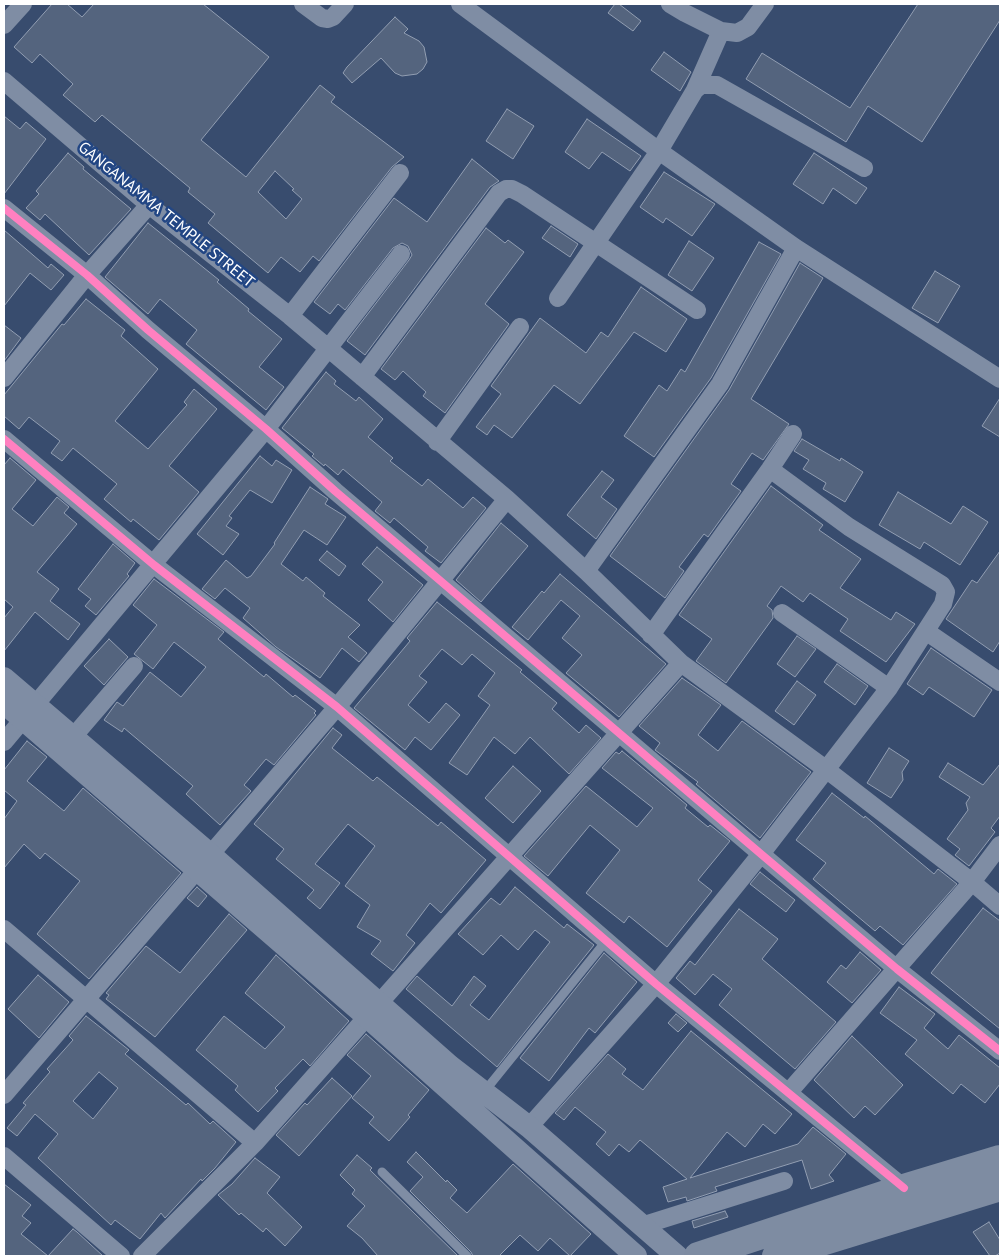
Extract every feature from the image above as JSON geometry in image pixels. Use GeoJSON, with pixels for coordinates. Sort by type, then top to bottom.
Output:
{"type":"FeatureCollection","features":[{"type":"Feature","properties":{"kind":"highway"},"geometry":{"type":"LineString","coordinates":[[698,1256],[904,1188],[1000,1159]]}},
{"type":"Feature","properties":{"kind":"highway"},"geometry":{"type":"LineString","coordinates":[[776,1256],[1000,1187]]}},
{"type":"Feature","properties":{"kind":"street"},"geometry":{"type":"LineString","coordinates":[[4,25],[22,4]]}},
{"type":"Feature","properties":{"kind":"street"},"geometry":{"type":"LineString","coordinates":[[303,4],[322,18],[328,19],[345,4]]}},
{"type":"Feature","properties":{"kind":"street"},"geometry":{"type":"LineString","coordinates":[[460,4],[659,151],[796,248],[1000,379]]}},
{"type":"Feature","properties":{"kind":"street"},"geometry":{"type":"LineString","coordinates":[[670,4],[685,14],[721,30],[737,34],[744,30],[765,4]]}},
{"type":"Feature","properties":{"kind":"street"},"geometry":{"type":"LineString","coordinates":[[558,298],[659,151],[695,90],[721,30]]}},
{"type":"Feature","properties":{"kind":"street","name":"GANGANAMMA TEMPLE STREET"},"geometry":{"type":"LineString","coordinates":[[4,81],[149,205],[329,348],[437,442],[507,499],[586,571],[681,663],[827,770],[972,882],[1000,906]]}},
{"type":"Feature","properties":{"kind":"street"},"geometry":{"type":"LineString","coordinates":[[695,90],[709,83],[717,85],[864,168]]}},
{"type":"Feature","properties":{"kind":"street"},"geometry":{"type":"LineString","coordinates":[[290,316],[400,173]]}},
{"type":"Feature","properties":{"kind":"street"},"geometry":{"type":"LineString","coordinates":[[362,377],[499,193],[506,190],[512,189],[522,194],[596,245],[697,310]]}},
{"type":"Feature","properties":{"kind":"street"},"geometry":{"type":"LineString","coordinates":[[4,378],[87,275],[149,205]]}},
{"type":"Feature","properties":{"kind":"street"},"geometry":{"type":"LineString","coordinates":[[4,208],[87,275],[148,330],[266,429],[439,580],[619,731],[761,854],[897,969],[1000,1051]]}},
{"type":"Feature","properties":{"kind":"street"},"geometry":{"type":"LineString","coordinates":[[586,571],[720,384],[796,248]]}},
{"type":"Feature","properties":{"kind":"street"},"geometry":{"type":"LineString","coordinates":[[4,742],[266,429],[401,254]]}},
{"type":"Feature","properties":{"kind":"street"},"geometry":{"type":"LineString","coordinates":[[437,442],[520,326]]}},
{"type":"Feature","properties":{"kind":"street"},"geometry":{"type":"LineString","coordinates":[[651,635],[770,469],[792,434]]}},
{"type":"Feature","properties":{"kind":"street"},"geometry":{"type":"LineString","coordinates":[[4,439],[154,565],[337,707],[656,984],[904,1188]]}},
{"type":"Feature","properties":{"kind":"street"},"geometry":{"type":"LineString","coordinates":[[529,1127],[656,984],[761,854],[889,688],[927,632],[946,597],[942,585],[849,527],[770,469]]}},
{"type":"Feature","properties":{"kind":"street"},"geometry":{"type":"LineString","coordinates":[[4,1095],[337,707],[507,499]]}},
{"type":"Feature","properties":{"kind":"street"},"geometry":{"type":"LineString","coordinates":[[782,613],[889,688]]}},
{"type":"Feature","properties":{"kind":"street"},"geometry":{"type":"LineString","coordinates":[[927,632],[1000,682]]}},
{"type":"Feature","properties":{"kind":"street"},"geometry":{"type":"LineString","coordinates":[[142,1256],[255,1143],[681,663]]}},
{"type":"Feature","properties":{"kind":"street"},"geometry":{"type":"LineString","coordinates":[[73,737],[134,666]]}},
{"type":"Feature","properties":{"kind":"street"},"geometry":{"type":"LineString","coordinates":[[4,678],[30,712],[373,1009],[575,1203],[636,1256]]}},
{"type":"Feature","properties":{"kind":"street"},"geometry":{"type":"LineString","coordinates":[[4,703],[30,712],[73,737],[204,862]]}},
{"type":"Feature","properties":{"kind":"street"},"geometry":{"type":"LineString","coordinates":[[788,1093],[972,882],[1000,844]]}},
{"type":"Feature","properties":{"kind":"street"},"geometry":{"type":"LineString","coordinates":[[4,929],[255,1143]]}},
{"type":"Feature","properties":{"kind":"street"},"geometry":{"type":"LineString","coordinates":[[373,1009],[529,1127],[677,1256]]}},
{"type":"Feature","properties":{"kind":"street"},"geometry":{"type":"LineString","coordinates":[[4,1156],[122,1256]]}},
{"type":"Feature","properties":{"kind":"street"},"geometry":{"type":"LineString","coordinates":[[641,1226],[784,1180]]}},
{"type":"Feature","properties":{"kind":"street"},"geometry":{"type":"LineString","coordinates":[[575,1203],[592,1183]]}},
{"type":"Feature","properties":{"kind":"street"},"geometry":{"type":"LineString","coordinates":[[609,1232],[615,1256]]}},
{"type":"Feature","properties":{"kind":"lane"},"geometry":{"type":"LineString","coordinates":[[484,1093],[606,941]]}},
{"type":"Feature","properties":{"kind":"lane"},"geometry":{"type":"LineString","coordinates":[[382,1172],[467,1256]]}},
{"type":"Feature","properties":{"kind":"building"},"geometry":{"type":"Polygon","coordinates":[[[52,4],[67,4],[82,17],[94,4],[203,4],[269,57],[201,140],[246,177],[320,85],[335,97],[331,102],[404,157],[392,167],[319,261],[313,256],[300,272],[281,257],[268,273],[208,223],[215,214],[188,192],[190,188],[102,115],[95,122],[63,95],[73,84],[40,54],[32,63],[14,47],[52,4]],[[275,171],[258,192],[286,219],[302,199],[292,190],[294,189],[275,171]]]}},
{"type":"Feature","properties":{"kind":"building"},"geometry":{"type":"Polygon","coordinates":[[[615,4],[619,4],[641,21],[633,31],[608,13],[615,4]]]}},
{"type":"Feature","properties":{"kind":"building"},"geometry":{"type":"Polygon","coordinates":[[[918,4],[1000,4],[1000,20],[922,142],[868,106],[846,142],[746,79],[762,53],[850,108],[918,4]]]}},
{"type":"Feature","properties":{"kind":"building"},"geometry":{"type":"Polygon","coordinates":[[[395,17],[408,29],[404,33],[419,41],[424,47],[427,62],[423,69],[417,74],[402,76],[395,73],[381,58],[352,83],[343,73],[395,17]]]}},
{"type":"Feature","properties":{"kind":"building"},"geometry":{"type":"Polygon","coordinates":[[[664,52],[691,72],[680,91],[651,70],[664,52]]]}},
{"type":"Feature","properties":{"kind":"building"},"geometry":{"type":"Polygon","coordinates":[[[507,109],[534,126],[513,159],[486,141],[507,109]]]}},
{"type":"Feature","properties":{"kind":"building"},"geometry":{"type":"Polygon","coordinates":[[[4,116],[20,129],[26,122],[46,139],[4,194],[4,116]]]}},
{"type":"Feature","properties":{"kind":"building"},"geometry":{"type":"Polygon","coordinates":[[[587,119],[641,156],[630,171],[602,152],[589,169],[565,152],[587,119]]]}},
{"type":"Feature","properties":{"kind":"building"},"geometry":{"type":"Polygon","coordinates":[[[68,153],[84,167],[83,169],[131,209],[89,255],[45,214],[40,220],[26,208],[39,194],[36,191],[68,153]]]}},
{"type":"Feature","properties":{"kind":"building"},"geometry":{"type":"Polygon","coordinates":[[[814,153],[867,188],[856,204],[833,188],[823,204],[793,184],[814,153]]]}},
{"type":"Feature","properties":{"kind":"building"},"geometry":{"type":"Polygon","coordinates":[[[472,159],[499,181],[490,187],[365,355],[347,341],[409,260],[412,255],[408,246],[402,243],[393,248],[345,310],[338,304],[330,314],[314,302],[394,198],[427,222],[472,159]]]}},
{"type":"Feature","properties":{"kind":"building"},"geometry":{"type":"Polygon","coordinates":[[[664,172],[715,204],[692,236],[666,218],[663,223],[640,207],[664,172]]]}},
{"type":"Feature","properties":{"kind":"building"},"geometry":{"type":"Polygon","coordinates":[[[148,223],[219,280],[217,282],[282,339],[259,367],[284,387],[266,410],[186,344],[197,330],[160,299],[148,314],[105,277],[148,223]]]}},
{"type":"Feature","properties":{"kind":"building"},"geometry":{"type":"Polygon","coordinates":[[[551,226],[578,244],[570,257],[542,238],[551,226]]]}},
{"type":"Feature","properties":{"kind":"building"},"geometry":{"type":"Polygon","coordinates":[[[486,228],[505,243],[508,240],[524,252],[485,304],[509,324],[445,413],[423,396],[426,392],[403,371],[395,380],[381,369],[486,228]]]}},
{"type":"Feature","properties":{"kind":"building"},"geometry":{"type":"Polygon","coordinates":[[[4,230],[48,268],[51,264],[64,275],[51,290],[30,273],[4,306],[4,230]]]}},
{"type":"Feature","properties":{"kind":"building"},"geometry":{"type":"Polygon","coordinates":[[[689,241],[714,258],[692,291],[668,275],[689,241]]]}},
{"type":"Feature","properties":{"kind":"building"},"geometry":{"type":"Polygon","coordinates":[[[759,242],[781,254],[711,378],[654,457],[624,436],[659,385],[667,391],[681,369],[685,372],[759,242]]]}},
{"type":"Feature","properties":{"kind":"building"},"geometry":{"type":"Polygon","coordinates":[[[800,263],[823,278],[751,399],[789,424],[763,460],[752,453],[731,484],[741,491],[708,537],[704,534],[679,567],[684,571],[665,598],[610,556],[729,390],[800,263]]]}},
{"type":"Feature","properties":{"kind":"building"},"geometry":{"type":"Polygon","coordinates":[[[935,271],[960,286],[938,323],[912,308],[935,271]]]}},
{"type":"Feature","properties":{"kind":"building"},"geometry":{"type":"Polygon","coordinates":[[[641,287],[687,319],[666,352],[634,332],[580,404],[554,385],[512,438],[494,425],[487,435],[476,427],[501,394],[491,386],[540,318],[586,353],[601,332],[608,337],[641,287]]]}},
{"type":"Feature","properties":{"kind":"building"},"geometry":{"type":"Polygon","coordinates":[[[86,299],[125,330],[121,336],[158,369],[115,421],[148,449],[187,405],[184,402],[194,389],[217,409],[169,466],[199,492],[159,540],[133,519],[131,522],[104,499],[117,484],[73,448],[62,461],[51,453],[60,441],[29,417],[19,429],[4,416],[4,395],[62,324],[64,325],[86,299]]]}},
{"type":"Feature","properties":{"kind":"building"},"geometry":{"type":"Polygon","coordinates":[[[4,325],[21,338],[4,361],[4,325]]]}},
{"type":"Feature","properties":{"kind":"building"},"geometry":{"type":"Polygon","coordinates":[[[326,372],[336,381],[334,384],[356,401],[359,397],[383,419],[368,437],[393,458],[390,461],[422,486],[428,479],[463,508],[473,497],[486,508],[441,563],[425,551],[428,547],[394,518],[390,523],[375,511],[382,502],[343,469],[338,475],[325,464],[324,466],[312,456],[314,454],[282,428],[326,372]]]}},
{"type":"Feature","properties":{"kind":"building"},"geometry":{"type":"Polygon","coordinates":[[[1000,398],[1000,437],[982,426],[1000,398]]]}},
{"type":"Feature","properties":{"kind":"building"},"geometry":{"type":"Polygon","coordinates":[[[802,439],[840,461],[841,458],[863,472],[845,502],[823,489],[826,483],[803,469],[809,460],[794,451],[802,439]]]}},
{"type":"Feature","properties":{"kind":"building"},"geometry":{"type":"Polygon","coordinates":[[[260,456],[272,466],[276,460],[292,470],[272,503],[250,490],[229,516],[232,518],[226,526],[239,534],[223,555],[197,534],[260,456]]]}},
{"type":"Feature","properties":{"kind":"building"},"geometry":{"type":"Polygon","coordinates":[[[10,458],[36,480],[12,509],[33,526],[57,497],[69,507],[64,513],[77,524],[37,572],[59,589],[50,601],[80,624],[68,640],[35,612],[4,651],[4,618],[13,607],[4,599],[4,465],[10,458]]]}},
{"type":"Feature","properties":{"kind":"building"},"geometry":{"type":"Polygon","coordinates":[[[602,471],[614,480],[601,497],[617,509],[596,539],[567,515],[602,471]]]}},
{"type":"Feature","properties":{"kind":"building"},"geometry":{"type":"Polygon","coordinates":[[[771,486],[823,525],[819,530],[861,559],[840,588],[891,620],[896,612],[915,624],[886,662],[840,631],[848,619],[810,593],[803,602],[781,586],[767,606],[772,610],[773,618],[726,683],[696,661],[712,639],[679,615],[771,486]]]}},
{"type":"Feature","properties":{"kind":"building"},"geometry":{"type":"Polygon","coordinates":[[[310,487],[328,499],[325,504],[346,517],[327,545],[304,530],[281,564],[303,581],[306,577],[325,593],[323,596],[360,625],[348,637],[367,653],[359,662],[342,648],[320,678],[276,647],[243,618],[250,608],[225,588],[215,599],[202,589],[226,560],[247,578],[251,576],[275,544],[310,487]]]}},
{"type":"Feature","properties":{"kind":"building"},"geometry":{"type":"Polygon","coordinates":[[[898,492],[951,524],[963,506],[988,522],[960,565],[924,542],[920,549],[879,525],[898,492]]]}},
{"type":"Feature","properties":{"kind":"building"},"geometry":{"type":"Polygon","coordinates":[[[501,523],[528,546],[481,602],[456,580],[501,523]]]}},
{"type":"Feature","properties":{"kind":"building"},"geometry":{"type":"Polygon","coordinates":[[[113,544],[135,563],[127,574],[129,576],[96,615],[85,606],[91,599],[78,589],[113,544]]]}},
{"type":"Feature","properties":{"kind":"building"},"geometry":{"type":"Polygon","coordinates":[[[377,547],[423,585],[393,622],[368,600],[383,582],[362,564],[377,547]]]}},
{"type":"Feature","properties":{"kind":"building"},"geometry":{"type":"Polygon","coordinates":[[[327,551],[346,566],[339,576],[319,560],[327,551]]]}},
{"type":"Feature","properties":{"kind":"building"},"geometry":{"type":"Polygon","coordinates":[[[1000,551],[1000,641],[993,652],[946,619],[972,580],[977,583],[1000,551]]]}},
{"type":"Feature","properties":{"kind":"building"},"geometry":{"type":"Polygon","coordinates":[[[560,574],[666,664],[619,717],[566,673],[582,655],[562,638],[580,616],[561,600],[528,640],[512,627],[542,591],[544,593],[560,574]]]}},
{"type":"Feature","properties":{"kind":"building"},"geometry":{"type":"Polygon","coordinates":[[[154,579],[224,632],[218,639],[264,677],[266,674],[293,697],[295,695],[316,711],[314,713],[316,715],[274,765],[266,759],[244,785],[251,791],[220,825],[186,794],[193,786],[124,728],[122,732],[104,720],[117,702],[123,706],[150,672],[181,697],[206,667],[174,642],[153,669],[134,654],[157,625],[133,605],[154,579]]]}},
{"type":"Feature","properties":{"kind":"building"},"geometry":{"type":"Polygon","coordinates":[[[437,602],[522,670],[520,672],[557,703],[552,709],[579,733],[586,725],[601,738],[569,774],[530,737],[515,754],[494,737],[467,775],[449,763],[490,705],[478,696],[495,673],[472,654],[462,665],[442,649],[419,676],[427,682],[408,705],[429,723],[446,703],[460,715],[431,750],[415,737],[405,750],[354,708],[410,641],[407,638],[437,602]]]}},
{"type":"Feature","properties":{"kind":"building"},"geometry":{"type":"Polygon","coordinates":[[[797,636],[816,649],[795,677],[777,664],[797,636]]]}},
{"type":"Feature","properties":{"kind":"building"},"geometry":{"type":"Polygon","coordinates":[[[109,639],[128,657],[104,685],[84,666],[109,639]]]}},
{"type":"Feature","properties":{"kind":"building"},"geometry":{"type":"Polygon","coordinates":[[[931,648],[992,690],[974,717],[929,687],[923,695],[907,684],[931,648]]]}},
{"type":"Feature","properties":{"kind":"building"},"geometry":{"type":"Polygon","coordinates":[[[837,664],[868,686],[855,705],[824,682],[837,664]]]}},
{"type":"Feature","properties":{"kind":"building"},"geometry":{"type":"Polygon","coordinates":[[[682,678],[721,705],[698,735],[718,751],[742,721],[811,772],[760,838],[696,784],[698,782],[655,750],[660,743],[639,726],[682,678]]]}},
{"type":"Feature","properties":{"kind":"building"},"geometry":{"type":"Polygon","coordinates":[[[797,681],[816,695],[794,725],[775,711],[797,681]]]}},
{"type":"Feature","properties":{"kind":"building"},"geometry":{"type":"Polygon","coordinates":[[[333,728],[342,735],[332,748],[373,781],[377,777],[438,826],[441,822],[486,860],[441,913],[430,903],[406,935],[415,943],[393,971],[371,954],[381,941],[357,927],[370,905],[345,886],[375,846],[348,824],[315,864],[340,883],[320,909],[307,898],[314,890],[276,859],[284,849],[254,824],[333,728]]]}},
{"type":"Feature","properties":{"kind":"building"},"geometry":{"type":"Polygon","coordinates":[[[27,741],[47,757],[27,781],[64,811],[83,788],[181,873],[89,979],[37,934],[80,881],[45,853],[40,859],[24,844],[4,868],[4,819],[17,801],[4,790],[4,770],[27,741]]]}},
{"type":"Feature","properties":{"kind":"building"},"geometry":{"type":"Polygon","coordinates":[[[889,748],[909,761],[902,772],[903,780],[891,798],[867,783],[889,748]]]}},
{"type":"Feature","properties":{"kind":"building"},"geometry":{"type":"Polygon","coordinates":[[[622,751],[687,805],[685,808],[708,827],[710,825],[730,841],[698,880],[712,891],[667,947],[629,916],[624,923],[586,893],[620,850],[590,825],[548,876],[524,856],[586,786],[637,827],[653,808],[602,768],[616,752],[619,754],[622,751]]]}},
{"type":"Feature","properties":{"kind":"building"},"geometry":{"type":"Polygon","coordinates":[[[948,763],[983,785],[1000,764],[1000,816],[991,828],[995,832],[969,866],[955,855],[960,849],[947,839],[968,810],[966,803],[970,797],[939,777],[948,763]]]}},
{"type":"Feature","properties":{"kind":"building"},"geometry":{"type":"Polygon","coordinates":[[[513,766],[541,791],[513,823],[485,798],[513,766]]]}},
{"type":"Feature","properties":{"kind":"building"},"geometry":{"type":"Polygon","coordinates":[[[832,793],[864,818],[865,816],[934,874],[938,869],[957,884],[903,945],[880,926],[875,931],[813,879],[826,863],[796,840],[832,793]]]}},
{"type":"Feature","properties":{"kind":"building"},"geometry":{"type":"Polygon","coordinates":[[[760,872],[795,900],[786,912],[750,884],[760,872]]]}},
{"type":"Feature","properties":{"kind":"building"},"geometry":{"type":"Polygon","coordinates":[[[197,887],[207,896],[198,907],[187,898],[197,887]]]}},
{"type":"Feature","properties":{"kind":"building"},"geometry":{"type":"Polygon","coordinates":[[[515,887],[564,928],[567,924],[594,945],[497,1067],[406,989],[417,976],[452,1006],[474,976],[486,986],[470,1005],[489,1020],[550,942],[535,930],[518,950],[501,935],[483,955],[458,934],[491,898],[500,905],[515,887]]]}},
{"type":"Feature","properties":{"kind":"building"},"geometry":{"type":"Polygon","coordinates":[[[983,908],[1000,921],[1000,1029],[931,973],[983,908]]]}},
{"type":"Feature","properties":{"kind":"building"},"geometry":{"type":"Polygon","coordinates":[[[739,909],[778,939],[762,959],[836,1022],[795,1069],[719,1005],[732,989],[713,974],[695,995],[676,978],[690,961],[695,965],[739,909]]]}},
{"type":"Feature","properties":{"kind":"building"},"geometry":{"type":"Polygon","coordinates":[[[229,914],[247,930],[155,1037],[106,999],[109,995],[106,993],[146,946],[180,973],[229,914]]]}},
{"type":"Feature","properties":{"kind":"building"},"geometry":{"type":"Polygon","coordinates":[[[860,952],[881,970],[852,1003],[827,982],[841,965],[846,969],[860,952]]]}},
{"type":"Feature","properties":{"kind":"building"},"geometry":{"type":"Polygon","coordinates":[[[604,953],[637,982],[595,1033],[589,1028],[549,1081],[520,1058],[604,953]]]}},
{"type":"Feature","properties":{"kind":"building"},"geometry":{"type":"Polygon","coordinates":[[[276,955],[349,1021],[310,1066],[303,1059],[275,1088],[278,1091],[258,1112],[235,1090],[238,1086],[196,1050],[224,1016],[265,1049],[285,1027],[245,993],[276,955]]]}},
{"type":"Feature","properties":{"kind":"building"},"geometry":{"type":"Polygon","coordinates":[[[38,975],[69,1002],[39,1038],[8,1009],[38,975]]]}},
{"type":"Feature","properties":{"kind":"building"},"geometry":{"type":"Polygon","coordinates":[[[899,987],[935,1014],[924,1028],[948,1049],[959,1035],[1000,1068],[1000,1084],[985,1103],[961,1084],[953,1094],[905,1054],[917,1040],[880,1013],[899,987]]]}},
{"type":"Feature","properties":{"kind":"building"},"geometry":{"type":"Polygon","coordinates":[[[676,1014],[687,1023],[678,1032],[668,1023],[676,1014]]]}},
{"type":"Feature","properties":{"kind":"building"},"geometry":{"type":"Polygon","coordinates":[[[86,1016],[129,1050],[125,1054],[186,1105],[188,1103],[210,1124],[213,1121],[236,1142],[215,1168],[202,1181],[201,1179],[165,1218],[161,1213],[140,1239],[115,1220],[111,1225],[38,1158],[58,1134],[35,1114],[17,1136],[7,1128],[26,1105],[23,1103],[50,1072],[47,1069],[73,1040],[69,1036],[86,1016]],[[99,1072],[73,1101],[93,1119],[118,1088],[99,1072]]]}},
{"type":"Feature","properties":{"kind":"building"},"geometry":{"type":"Polygon","coordinates":[[[691,1031],[792,1114],[775,1134],[763,1124],[745,1147],[727,1132],[690,1178],[798,1144],[813,1127],[846,1154],[829,1175],[834,1181],[811,1189],[802,1160],[715,1187],[717,1191],[687,1201],[686,1197],[668,1202],[663,1187],[687,1179],[640,1140],[629,1152],[619,1144],[609,1156],[596,1144],[606,1132],[575,1107],[564,1120],[555,1113],[608,1054],[626,1069],[622,1074],[643,1090],[691,1031]]]}},
{"type":"Feature","properties":{"kind":"building"},"geometry":{"type":"Polygon","coordinates":[[[366,1034],[429,1090],[408,1115],[410,1117],[389,1141],[369,1123],[374,1117],[352,1098],[371,1076],[347,1055],[366,1034]]]}},
{"type":"Feature","properties":{"kind":"building"},"geometry":{"type":"Polygon","coordinates":[[[852,1036],[903,1085],[875,1115],[865,1106],[854,1118],[814,1080],[852,1036]]]}},
{"type":"Feature","properties":{"kind":"building"},"geometry":{"type":"Polygon","coordinates":[[[332,1078],[352,1096],[299,1156],[276,1135],[305,1103],[307,1105],[332,1078]]]}},
{"type":"Feature","properties":{"kind":"building"},"geometry":{"type":"Polygon","coordinates":[[[416,1152],[446,1182],[447,1180],[457,1190],[450,1198],[467,1213],[513,1164],[591,1234],[570,1256],[550,1238],[538,1251],[520,1235],[499,1256],[473,1256],[410,1191],[423,1177],[407,1162],[416,1152]]]}},
{"type":"Feature","properties":{"kind":"building"},"geometry":{"type":"Polygon","coordinates":[[[357,1155],[458,1256],[378,1256],[362,1238],[347,1226],[365,1206],[352,1194],[355,1190],[340,1175],[357,1155]]]}},
{"type":"Feature","properties":{"kind":"building"},"geometry":{"type":"Polygon","coordinates":[[[255,1158],[280,1177],[267,1193],[302,1227],[285,1246],[266,1228],[263,1232],[241,1213],[239,1215],[218,1195],[232,1184],[255,1158]]]}},
{"type":"Feature","properties":{"kind":"building"},"geometry":{"type":"Polygon","coordinates":[[[4,1184],[31,1205],[22,1216],[31,1223],[21,1234],[48,1256],[4,1256],[4,1184]]]}},
{"type":"Feature","properties":{"kind":"building"},"geometry":{"type":"Polygon","coordinates":[[[725,1211],[728,1217],[694,1228],[692,1221],[725,1211]]]}},
{"type":"Feature","properties":{"kind":"building"},"geometry":{"type":"Polygon","coordinates":[[[989,1222],[1000,1240],[1000,1253],[995,1256],[990,1256],[973,1232],[989,1222]]]}},
{"type":"Feature","properties":{"kind":"building"},"geometry":{"type":"Polygon","coordinates":[[[73,1229],[77,1232],[103,1256],[48,1256],[73,1229]]]}},
{"type":"Feature","properties":{"kind":"cycle path"},"geometry":{"type":"LineString","coordinates":[[4,208],[87,275],[335,491],[761,854],[897,969],[1000,1051]]}},
{"type":"Feature","properties":{"kind":"cycle path"},"geometry":{"type":"LineString","coordinates":[[4,439],[154,565],[337,707],[656,984],[904,1188]]}}]}
